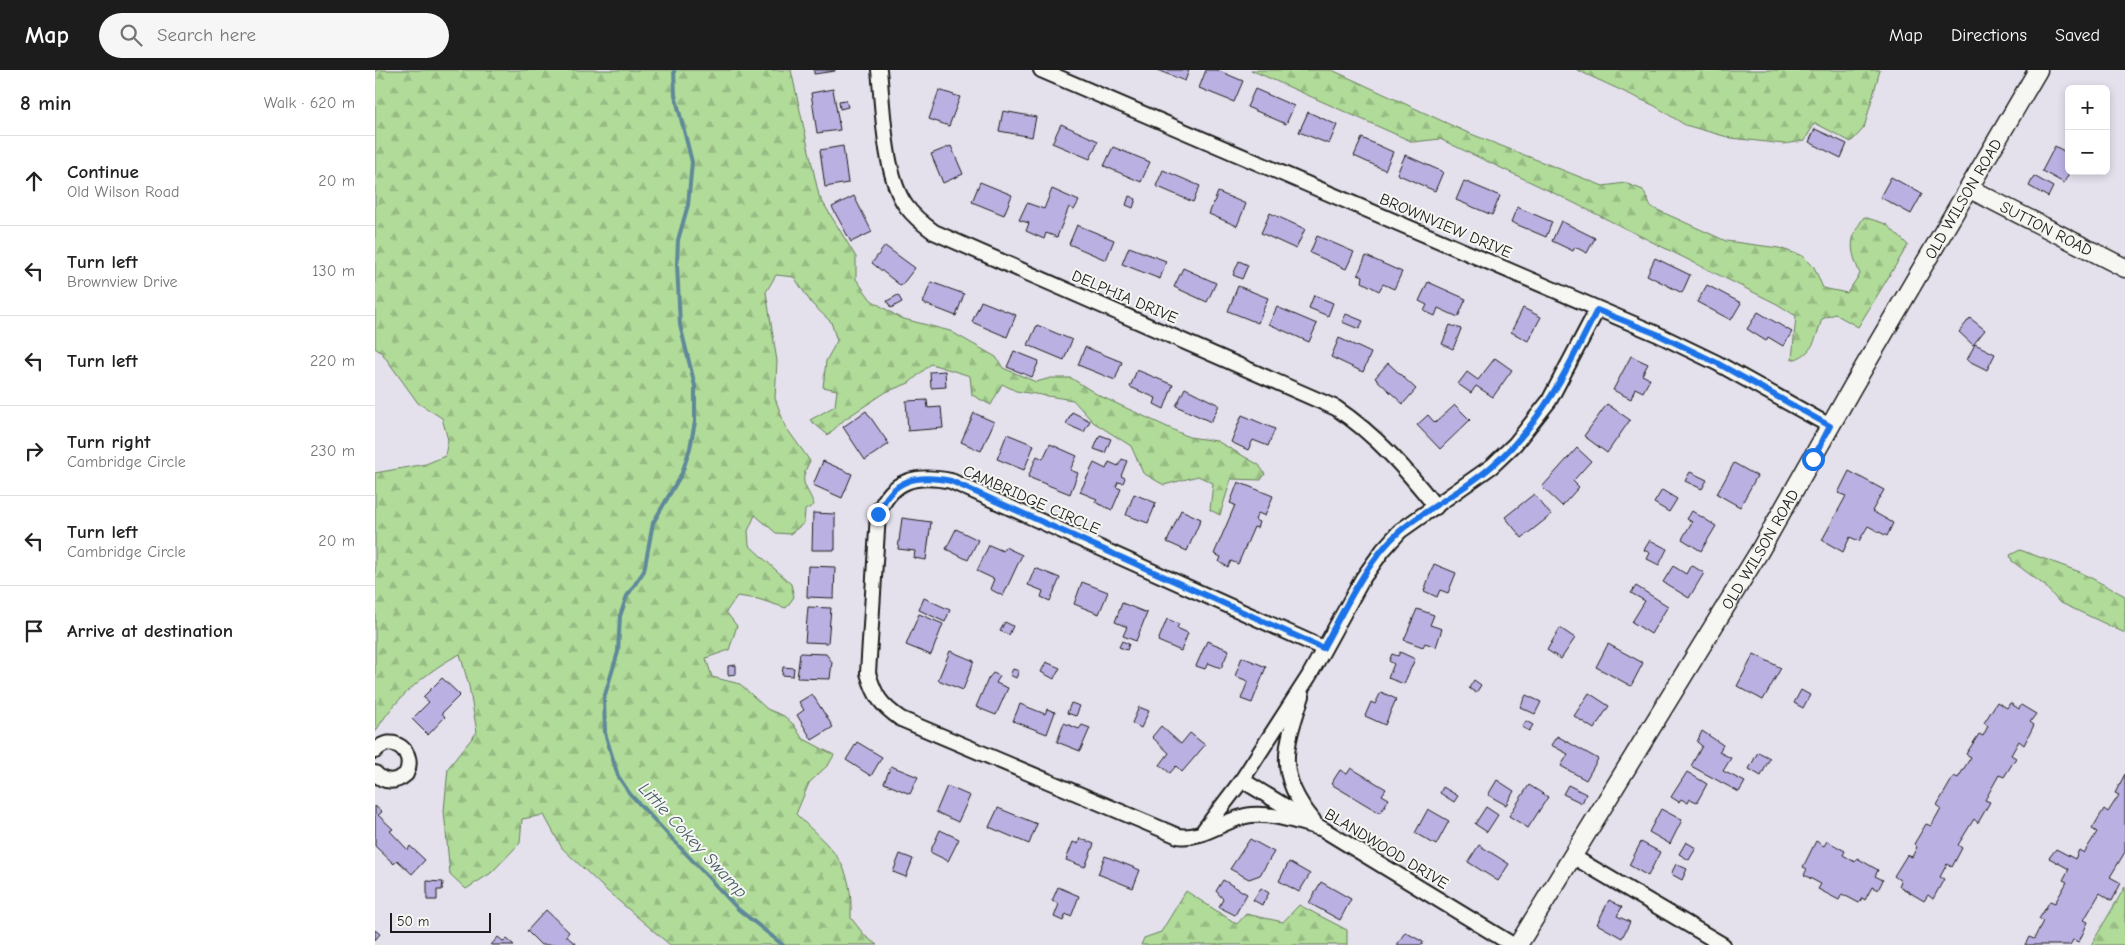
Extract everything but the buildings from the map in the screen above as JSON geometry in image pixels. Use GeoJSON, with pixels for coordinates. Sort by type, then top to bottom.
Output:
{"type":"FeatureCollection","features":[{"type":"Feature","properties":{"kind":"street","name":"DELPHIA DRIVE"},"geometry":{"type":"LineString","coordinates":[[879,70],[892,170],[897,189],[905,205],[916,219],[934,232],[1336,408],[1361,425],[1384,446],[1436,507]]}},
{"type":"Feature","properties":{"kind":"street","name":"BROWNVIEW DRIVE"},"geometry":{"type":"LineString","coordinates":[[1041,70],[1597,310],[1657,334],[1717,363],[1830,426]]}},
{"type":"Feature","properties":{"kind":"street","name":"OLD WILSON ROAD"},"geometry":{"type":"LineString","coordinates":[[1518,945],[1759,552],[1830,426],[2038,70]]}},
{"type":"Feature","properties":{"kind":"street","name":"SUTTON ROAD"},"geometry":{"type":"LineString","coordinates":[[1970,189],[2125,268]]}},
{"type":"Feature","properties":{"kind":"street"},"geometry":{"type":"LineString","coordinates":[[1202,832],[1242,780],[1309,676],[1363,578],[1383,550],[1400,531],[1492,466],[1533,422],[1563,379],[1597,310]]}},
{"type":"Feature","properties":{"kind":"street","name":"CAMBRIDGE CIRCLE"},"geometry":{"type":"LineString","coordinates":[[1320,828],[1283,818],[1251,815],[1202,832],[1191,838],[1178,836],[901,719],[884,707],[873,691],[868,673],[868,648],[878,514],[885,497],[895,486],[913,480],[933,478],[951,481],[1323,648]]}},
{"type":"Feature","properties":{"kind":"street"},"geometry":{"type":"LineString","coordinates":[[1309,676],[1288,742],[1286,769],[1297,799],[1320,828]]}},
{"type":"Feature","properties":{"kind":"street"},"geometry":{"type":"LineString","coordinates":[[375,752],[383,744],[395,744],[405,750],[410,761],[406,774],[395,781],[382,779],[375,772]]}},
{"type":"Feature","properties":{"kind":"street","name":"BLANDWOOD DRIVE"},"geometry":{"type":"LineString","coordinates":[[1242,780],[1513,945]]}},
{"type":"Feature","properties":{"kind":"street"},"geometry":{"type":"LineString","coordinates":[[1572,856],[1723,945]]}},
{"type":"Feature","properties":{"kind":"green space"},"geometry":{"type":"Polygon","coordinates":[[[375,70],[791,70],[819,196],[856,257],[856,279],[871,300],[900,318],[950,331],[996,357],[1003,368],[1036,382],[1051,378],[1071,378],[1098,395],[1189,437],[1217,441],[1259,465],[1265,474],[1261,480],[1231,479],[1220,515],[1210,510],[1213,483],[1198,476],[1164,485],[1143,473],[1131,446],[1093,422],[1073,400],[1016,391],[1002,384],[991,405],[972,395],[970,376],[931,364],[909,383],[886,392],[845,419],[828,435],[810,420],[835,406],[837,390],[823,387],[826,361],[837,341],[831,322],[812,304],[794,277],[776,275],[766,292],[777,361],[775,398],[785,426],[810,461],[804,475],[804,480],[814,505],[805,510],[804,523],[790,534],[776,533],[755,515],[748,531],[749,545],[791,584],[794,597],[786,608],[758,599],[737,596],[726,612],[737,626],[729,650],[706,658],[712,677],[740,684],[767,709],[784,716],[794,725],[802,738],[834,755],[829,764],[809,783],[796,814],[838,858],[848,883],[851,899],[851,918],[865,936],[877,945],[670,945],[606,890],[562,848],[544,815],[522,819],[520,843],[491,873],[466,889],[450,874],[444,811],[448,768],[477,732],[469,686],[460,654],[436,668],[401,698],[382,721],[375,733],[375,473],[426,464],[445,456],[448,440],[442,418],[418,403],[382,353],[375,348],[375,70]]]}},
{"type":"Feature","properties":{"kind":"green space"},"geometry":{"type":"Polygon","coordinates":[[[1251,70],[1332,70],[1466,132],[1603,186],[1625,183],[1643,190],[1651,207],[1726,241],[1779,248],[1803,256],[1814,267],[1823,288],[1847,293],[1860,274],[1854,258],[1852,245],[1855,232],[1864,217],[1886,224],[1908,245],[1858,327],[1835,314],[1822,319],[1813,345],[1805,354],[1792,360],[1796,316],[1777,304],[1560,196],[1440,139],[1413,142],[1251,70]]]}},
{"type":"Feature","properties":{"kind":"green space"},"geometry":{"type":"Polygon","coordinates":[[[1577,70],[1880,70],[1864,128],[1851,142],[1815,123],[1804,141],[1784,144],[1731,138],[1685,125],[1655,106],[1577,70]]]}},
{"type":"Feature","properties":{"kind":"green space"},"geometry":{"type":"Polygon","coordinates":[[[2020,550],[2080,572],[2125,596],[2125,633],[2059,602],[2044,585],[2012,561],[2010,555],[2020,550]]]}},
{"type":"Feature","properties":{"kind":"green space"},"geometry":{"type":"Polygon","coordinates":[[[2125,887],[2125,945],[2091,945],[2125,887]]]}},
{"type":"Feature","properties":{"kind":"green space"},"geometry":{"type":"Polygon","coordinates":[[[1186,891],[1237,924],[1246,914],[1283,922],[1299,905],[1347,930],[1347,945],[1141,945],[1144,938],[1161,932],[1186,891]]]}},
{"type":"Feature","properties":{"kind":"waterway","name":"Little Cokey Swamp"},"geometry":{"type":"LineString","coordinates":[[674,70],[675,95],[692,162],[688,205],[678,240],[677,264],[680,325],[695,386],[695,422],[690,448],[682,473],[653,523],[644,571],[627,596],[620,616],[618,652],[604,698],[605,733],[618,776],[630,794],[738,909],[783,945]]}},
{"type":"Feature","properties":{"kind":"route"},"geometry":{"type":"LineString","coordinates":[[878,514],[885,497],[895,486],[913,480],[933,478],[951,481],[1323,648],[1363,578],[1383,550],[1400,531],[1492,466],[1515,444],[1533,422],[1549,402],[1563,379],[1597,310],[1657,334],[1717,363],[1830,426],[1813,459]]}}]}
